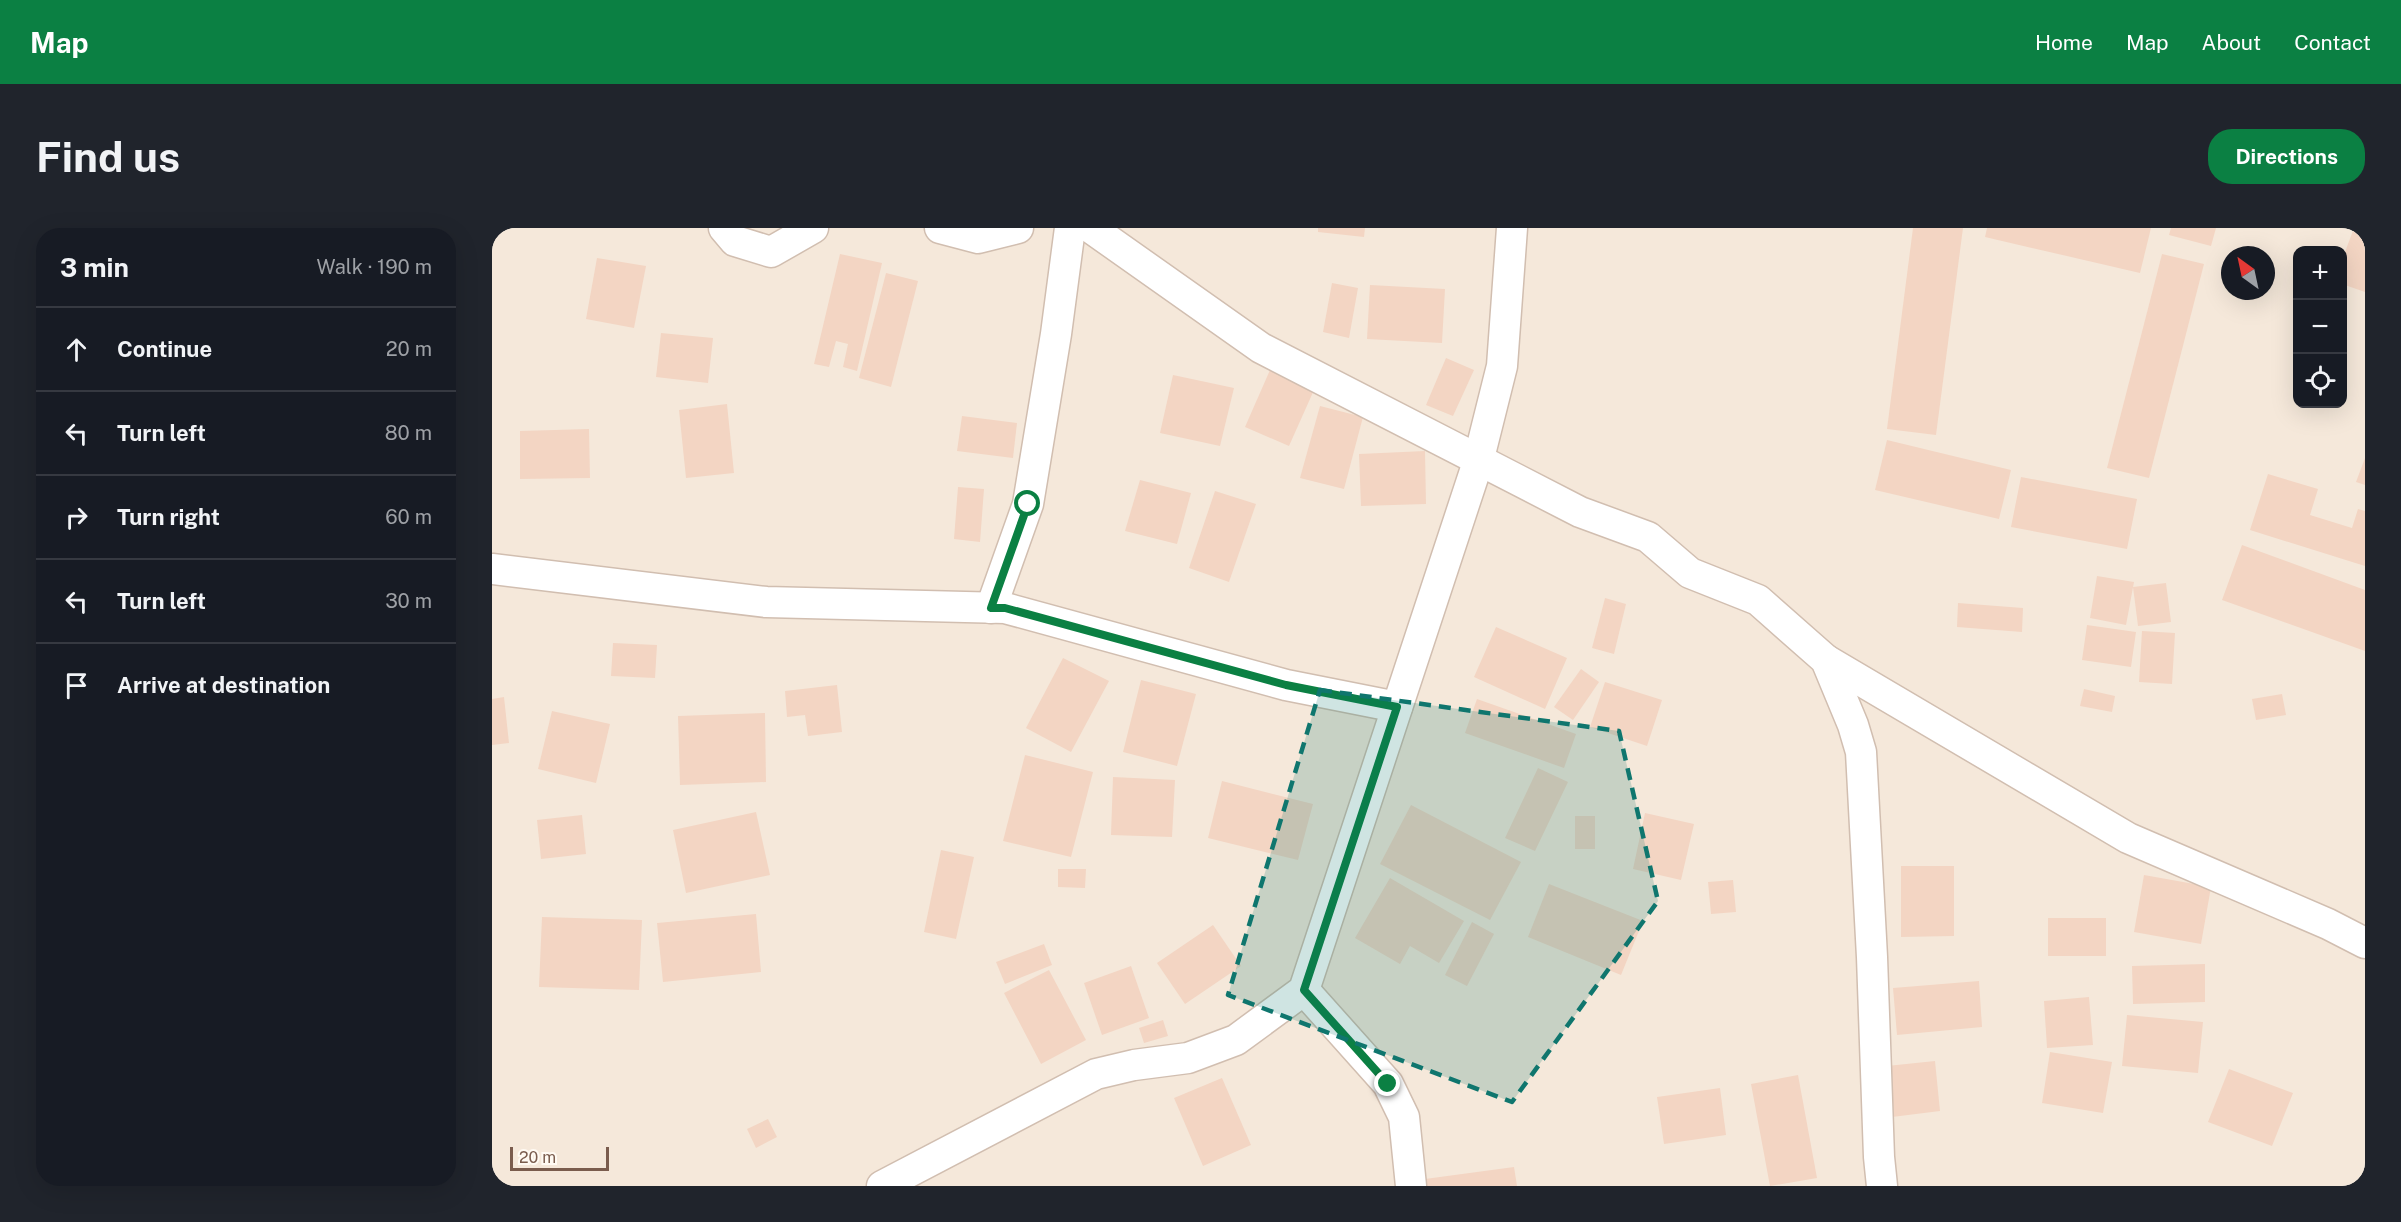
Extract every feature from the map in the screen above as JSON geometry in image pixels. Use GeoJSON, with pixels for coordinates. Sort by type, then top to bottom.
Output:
{"type":"FeatureCollection","features":[{"type":"Feature","properties":{"kind":"street"},"geometry":{"type":"LineString","coordinates":[[724,228],[735,241],[771,252],[813,228]]}},
{"type":"Feature","properties":{"kind":"street"},"geometry":{"type":"LineString","coordinates":[[940,228],[978,238],[1018,228]]}},
{"type":"Feature","properties":{"kind":"street"},"geometry":{"type":"LineString","coordinates":[[991,608],[1028,504],[1056,334],[1070,228]]}},
{"type":"Feature","properties":{"kind":"street"},"geometry":{"type":"LineString","coordinates":[[1091,228],[1261,348],[1478,462],[1580,512],[1648,537],[1690,573],[1758,600],[1826,660],[2128,838],[2328,924],[2365,943]]}},
{"type":"Feature","properties":{"kind":"street"},"geometry":{"type":"LineString","coordinates":[[882,1186],[1096,1074],[1134,1065],[1188,1058],[1236,1040],[1304,990],[1478,462],[1502,366],[1512,228]]}},
{"type":"Feature","properties":{"kind":"street"},"geometry":{"type":"LineString","coordinates":[[492,569],[766,602],[1005,608],[1286,685],[1397,707]]}},
{"type":"Feature","properties":{"kind":"street"},"geometry":{"type":"LineString","coordinates":[[1826,660],[1853,725],[1861,752],[1882,1186]]}},
{"type":"Feature","properties":{"kind":"street"},"geometry":{"type":"LineString","coordinates":[[1304,990],[1388,1084],[1404,1117],[1411,1186]]}},
{"type":"Feature","properties":{"kind":"highlighted area"},"geometry":{"type":"Polygon","coordinates":[[[1320,690],[1619,731],[1658,901],[1512,1102],[1228,995],[1320,690]]]}},
{"type":"Feature","properties":{"kind":"shaded area"},"geometry":{"type":"Polygon","coordinates":[[[492,228],[2365,228],[2365,1186],[492,1186],[492,228]]]}},
{"type":"Feature","properties":{"kind":"building"},"geometry":{"type":"Polygon","coordinates":[[[1318,228],[1365,228],[1364,237],[1318,232],[1318,228]]]}},
{"type":"Feature","properties":{"kind":"building"},"geometry":{"type":"Polygon","coordinates":[[[1913,228],[1963,228],[1936,435],[1887,429],[1913,228]]]}},
{"type":"Feature","properties":{"kind":"building"},"geometry":{"type":"Polygon","coordinates":[[[1987,228],[2151,228],[2140,273],[1985,237],[1987,228]]]}},
{"type":"Feature","properties":{"kind":"building"},"geometry":{"type":"Polygon","coordinates":[[[2171,228],[2216,228],[2211,246],[2169,235],[2171,228]]]}},
{"type":"Feature","properties":{"kind":"building"},"geometry":{"type":"Polygon","coordinates":[[[2354,228],[2365,228],[2365,292],[2347,286],[2347,247],[2354,228]]]}},
{"type":"Feature","properties":{"kind":"building"},"geometry":{"type":"Polygon","coordinates":[[[840,254],[882,263],[857,371],[843,367],[848,344],[836,341],[829,367],[814,364],[840,254]]]}},
{"type":"Feature","properties":{"kind":"building"},"geometry":{"type":"Polygon","coordinates":[[[2162,254],[2204,264],[2149,478],[2107,468],[2162,254]]]}},
{"type":"Feature","properties":{"kind":"building"},"geometry":{"type":"Polygon","coordinates":[[[597,258],[646,266],[634,328],[586,319],[597,258]]]}},
{"type":"Feature","properties":{"kind":"building"},"geometry":{"type":"Polygon","coordinates":[[[886,273],[918,281],[891,387],[859,378],[886,273]]]}},
{"type":"Feature","properties":{"kind":"building"},"geometry":{"type":"Polygon","coordinates":[[[1332,283],[1358,288],[1349,338],[1323,332],[1332,283]]]}},
{"type":"Feature","properties":{"kind":"building"},"geometry":{"type":"Polygon","coordinates":[[[1370,285],[1445,289],[1442,343],[1367,339],[1370,285]]]}},
{"type":"Feature","properties":{"kind":"building"},"geometry":{"type":"Polygon","coordinates":[[[661,333],[713,338],[708,383],[656,377],[661,333]]]}},
{"type":"Feature","properties":{"kind":"building"},"geometry":{"type":"Polygon","coordinates":[[[1446,358],[1474,370],[1453,416],[1426,405],[1446,358]]]}},
{"type":"Feature","properties":{"kind":"building"},"geometry":{"type":"Polygon","coordinates":[[[1270,370],[1314,390],[1289,446],[1245,427],[1270,370]]]}},
{"type":"Feature","properties":{"kind":"building"},"geometry":{"type":"Polygon","coordinates":[[[1173,375],[1234,388],[1220,446],[1160,433],[1173,375]]]}},
{"type":"Feature","properties":{"kind":"building"},"geometry":{"type":"Polygon","coordinates":[[[727,404],[734,473],[686,478],[679,410],[727,404]]]}},
{"type":"Feature","properties":{"kind":"building"},"geometry":{"type":"Polygon","coordinates":[[[1320,406],[1363,417],[1344,489],[1300,478],[1320,406]]]}},
{"type":"Feature","properties":{"kind":"building"},"geometry":{"type":"Polygon","coordinates":[[[962,416],[1017,423],[1013,458],[957,451],[962,416]]]}},
{"type":"Feature","properties":{"kind":"building"},"geometry":{"type":"Polygon","coordinates":[[[589,429],[590,478],[520,479],[520,431],[589,429]]]}},
{"type":"Feature","properties":{"kind":"building"},"geometry":{"type":"Polygon","coordinates":[[[1887,440],[2011,470],[1999,519],[1875,490],[1887,440]]]}},
{"type":"Feature","properties":{"kind":"building"},"geometry":{"type":"Polygon","coordinates":[[[1425,451],[1426,504],[1361,506],[1359,454],[1425,451]]]}},
{"type":"Feature","properties":{"kind":"building"},"geometry":{"type":"Polygon","coordinates":[[[2365,458],[2365,485],[2356,482],[2365,458]]]}},
{"type":"Feature","properties":{"kind":"building"},"geometry":{"type":"Polygon","coordinates":[[[2268,474],[2318,489],[2310,515],[2352,528],[2358,509],[2365,511],[2365,566],[2250,530],[2268,474]]]}},
{"type":"Feature","properties":{"kind":"building"},"geometry":{"type":"Polygon","coordinates":[[[2021,477],[2137,499],[2127,549],[2011,527],[2021,477]]]}},
{"type":"Feature","properties":{"kind":"building"},"geometry":{"type":"Polygon","coordinates":[[[1140,480],[1191,493],[1177,544],[1125,531],[1140,480]]]}},
{"type":"Feature","properties":{"kind":"building"},"geometry":{"type":"Polygon","coordinates":[[[958,487],[984,489],[980,542],[954,539],[958,487]]]}},
{"type":"Feature","properties":{"kind":"building"},"geometry":{"type":"Polygon","coordinates":[[[1215,491],[1256,504],[1229,582],[1189,568],[1215,491]]]}},
{"type":"Feature","properties":{"kind":"building"},"geometry":{"type":"Polygon","coordinates":[[[2242,545],[2365,590],[2365,651],[2222,600],[2242,545]]]}},
{"type":"Feature","properties":{"kind":"building"},"geometry":{"type":"Polygon","coordinates":[[[2097,576],[2134,582],[2126,625],[2090,618],[2097,576]]]}},
{"type":"Feature","properties":{"kind":"building"},"geometry":{"type":"Polygon","coordinates":[[[2166,583],[2171,622],[2138,626],[2133,587],[2166,583]]]}},
{"type":"Feature","properties":{"kind":"building"},"geometry":{"type":"Polygon","coordinates":[[[1605,598],[1626,604],[1614,654],[1592,648],[1605,598]]]}},
{"type":"Feature","properties":{"kind":"building"},"geometry":{"type":"Polygon","coordinates":[[[1958,603],[2023,608],[2022,632],[1957,627],[1958,603]]]}},
{"type":"Feature","properties":{"kind":"building"},"geometry":{"type":"Polygon","coordinates":[[[2087,625],[2136,632],[2131,667],[2082,660],[2087,625]]]}},
{"type":"Feature","properties":{"kind":"building"},"geometry":{"type":"Polygon","coordinates":[[[1496,627],[1567,658],[1545,709],[1474,677],[1496,627]]]}},
{"type":"Feature","properties":{"kind":"building"},"geometry":{"type":"Polygon","coordinates":[[[2142,631],[2175,633],[2172,684],[2139,682],[2142,631]]]}},
{"type":"Feature","properties":{"kind":"building"},"geometry":{"type":"Polygon","coordinates":[[[613,643],[657,645],[655,678],[611,676],[613,643]]]}},
{"type":"Feature","properties":{"kind":"building"},"geometry":{"type":"Polygon","coordinates":[[[1063,658],[1109,681],[1071,752],[1026,728],[1063,658]]]}},
{"type":"Feature","properties":{"kind":"building"},"geometry":{"type":"Polygon","coordinates":[[[1581,669],[1599,682],[1573,720],[1554,707],[1581,669]]]}},
{"type":"Feature","properties":{"kind":"building"},"geometry":{"type":"Polygon","coordinates":[[[1141,680],[1196,694],[1177,766],[1123,752],[1141,680]]]}},
{"type":"Feature","properties":{"kind":"building"},"geometry":{"type":"Polygon","coordinates":[[[1605,682],[1662,700],[1647,746],[1590,727],[1605,682]]]}},
{"type":"Feature","properties":{"kind":"building"},"geometry":{"type":"Polygon","coordinates":[[[837,685],[842,732],[808,736],[805,715],[787,717],[785,691],[837,685]]]}},
{"type":"Feature","properties":{"kind":"building"},"geometry":{"type":"Polygon","coordinates":[[[2084,689],[2115,696],[2112,712],[2080,706],[2084,689]]]}},
{"type":"Feature","properties":{"kind":"building"},"geometry":{"type":"Polygon","coordinates":[[[2282,694],[2286,715],[2256,720],[2252,699],[2282,694]]]}},
{"type":"Feature","properties":{"kind":"building"},"geometry":{"type":"Polygon","coordinates":[[[504,697],[509,743],[492,745],[492,699],[504,697]]]}},
{"type":"Feature","properties":{"kind":"building"},"geometry":{"type":"Polygon","coordinates":[[[1477,699],[1576,734],[1564,768],[1465,733],[1477,699]]]}},
{"type":"Feature","properties":{"kind":"building"},"geometry":{"type":"Polygon","coordinates":[[[552,711],[610,724],[596,783],[538,769],[552,711]]]}},
{"type":"Feature","properties":{"kind":"building"},"geometry":{"type":"Polygon","coordinates":[[[765,713],[766,782],[680,785],[678,716],[765,713]]]}},
{"type":"Feature","properties":{"kind":"building"},"geometry":{"type":"Polygon","coordinates":[[[1025,755],[1093,772],[1071,857],[1003,841],[1025,755]]]}},
{"type":"Feature","properties":{"kind":"building"},"geometry":{"type":"Polygon","coordinates":[[[1538,768],[1568,782],[1535,851],[1505,838],[1538,768]]]}},
{"type":"Feature","properties":{"kind":"building"},"geometry":{"type":"Polygon","coordinates":[[[1113,777],[1175,780],[1172,837],[1111,835],[1113,777]]]}},
{"type":"Feature","properties":{"kind":"building"},"geometry":{"type":"Polygon","coordinates":[[[1222,781],[1313,804],[1298,860],[1208,838],[1222,781]]]}},
{"type":"Feature","properties":{"kind":"building"},"geometry":{"type":"Polygon","coordinates":[[[1411,805],[1521,862],[1490,920],[1380,864],[1411,805]]]}},
{"type":"Feature","properties":{"kind":"building"},"geometry":{"type":"Polygon","coordinates":[[[756,812],[770,875],[686,893],[673,830],[756,812]]]}},
{"type":"Feature","properties":{"kind":"building"},"geometry":{"type":"Polygon","coordinates":[[[1645,813],[1694,824],[1681,880],[1633,869],[1645,813]]]}},
{"type":"Feature","properties":{"kind":"building"},"geometry":{"type":"Polygon","coordinates":[[[582,815],[586,854],[541,859],[537,820],[582,815]]]}},
{"type":"Feature","properties":{"kind":"building"},"geometry":{"type":"Polygon","coordinates":[[[1575,816],[1595,816],[1595,849],[1575,849],[1575,816]]]}},
{"type":"Feature","properties":{"kind":"building"},"geometry":{"type":"Polygon","coordinates":[[[941,850],[974,857],[956,939],[924,932],[941,850]]]}},
{"type":"Feature","properties":{"kind":"building"},"geometry":{"type":"Polygon","coordinates":[[[1901,866],[1954,866],[1954,936],[1901,937],[1901,866]]]}},
{"type":"Feature","properties":{"kind":"building"},"geometry":{"type":"Polygon","coordinates":[[[1058,869],[1086,869],[1085,888],[1058,887],[1058,869]]]}},
{"type":"Feature","properties":{"kind":"building"},"geometry":{"type":"Polygon","coordinates":[[[2144,875],[2211,887],[2201,944],[2134,932],[2144,875]]]}},
{"type":"Feature","properties":{"kind":"building"},"geometry":{"type":"Polygon","coordinates":[[[1390,878],[1464,921],[1439,963],[1410,946],[1400,964],[1355,938],[1390,878]]]}},
{"type":"Feature","properties":{"kind":"building"},"geometry":{"type":"Polygon","coordinates":[[[1733,880],[1736,912],[1711,914],[1708,882],[1733,880]]]}},
{"type":"Feature","properties":{"kind":"building"},"geometry":{"type":"Polygon","coordinates":[[[1549,884],[1643,921],[1621,975],[1528,937],[1549,884]]]}},
{"type":"Feature","properties":{"kind":"building"},"geometry":{"type":"Polygon","coordinates":[[[756,914],[761,972],[663,982],[657,923],[756,914]]]}},
{"type":"Feature","properties":{"kind":"building"},"geometry":{"type":"Polygon","coordinates":[[[542,917],[642,920],[639,990],[539,987],[542,917]]]}},
{"type":"Feature","properties":{"kind":"building"},"geometry":{"type":"Polygon","coordinates":[[[2048,918],[2106,918],[2106,956],[2048,956],[2048,918]]]}},
{"type":"Feature","properties":{"kind":"building"},"geometry":{"type":"Polygon","coordinates":[[[1472,922],[1494,934],[1467,986],[1445,975],[1472,922]]]}},
{"type":"Feature","properties":{"kind":"building"},"geometry":{"type":"Polygon","coordinates":[[[1213,925],[1241,966],[1185,1004],[1157,963],[1213,925]]]}},
{"type":"Feature","properties":{"kind":"building"},"geometry":{"type":"Polygon","coordinates":[[[1044,944],[1052,965],[1005,984],[996,962],[1044,944]]]}},
{"type":"Feature","properties":{"kind":"building"},"geometry":{"type":"Polygon","coordinates":[[[2205,964],[2205,1002],[2133,1004],[2132,966],[2205,964]]]}},
{"type":"Feature","properties":{"kind":"building"},"geometry":{"type":"Polygon","coordinates":[[[1131,966],[1149,1018],[1102,1035],[1084,983],[1131,966]]]}},
{"type":"Feature","properties":{"kind":"building"},"geometry":{"type":"Polygon","coordinates":[[[1049,970],[1086,1040],[1041,1064],[1004,993],[1049,970]]]}},
{"type":"Feature","properties":{"kind":"building"},"geometry":{"type":"Polygon","coordinates":[[[1979,981],[1982,1027],[1897,1035],[1893,988],[1979,981]]]}},
{"type":"Feature","properties":{"kind":"building"},"geometry":{"type":"Polygon","coordinates":[[[2089,997],[2093,1045],[2047,1048],[2044,1001],[2089,997]]]}},
{"type":"Feature","properties":{"kind":"building"},"geometry":{"type":"Polygon","coordinates":[[[2127,1015],[2203,1022],[2198,1073],[2122,1066],[2127,1015]]]}},
{"type":"Feature","properties":{"kind":"building"},"geometry":{"type":"Polygon","coordinates":[[[1163,1020],[1168,1036],[1144,1043],[1139,1028],[1163,1020]]]}},
{"type":"Feature","properties":{"kind":"building"},"geometry":{"type":"Polygon","coordinates":[[[2050,1052],[2112,1062],[2103,1113],[2042,1103],[2050,1052]]]}},
{"type":"Feature","properties":{"kind":"building"},"geometry":{"type":"Polygon","coordinates":[[[1935,1061],[1940,1111],[1892,1117],[1887,1066],[1935,1061]]]}},
{"type":"Feature","properties":{"kind":"building"},"geometry":{"type":"Polygon","coordinates":[[[2229,1069],[2293,1093],[2272,1146],[2208,1122],[2229,1069]]]}},
{"type":"Feature","properties":{"kind":"building"},"geometry":{"type":"Polygon","coordinates":[[[1798,1075],[1817,1178],[1770,1186],[1751,1084],[1798,1075]]]}},
{"type":"Feature","properties":{"kind":"building"},"geometry":{"type":"Polygon","coordinates":[[[1222,1078],[1251,1145],[1203,1166],[1174,1098],[1222,1078]]]}},
{"type":"Feature","properties":{"kind":"building"},"geometry":{"type":"Polygon","coordinates":[[[1720,1088],[1726,1135],[1664,1144],[1657,1097],[1720,1088]]]}},
{"type":"Feature","properties":{"kind":"building"},"geometry":{"type":"Polygon","coordinates":[[[768,1119],[777,1137],[756,1148],[747,1129],[768,1119]]]}},
{"type":"Feature","properties":{"kind":"building"},"geometry":{"type":"Polygon","coordinates":[[[1514,1167],[1517,1186],[1425,1186],[1425,1179],[1514,1167]]]}},
{"type":"Feature","properties":{"kind":"route"},"geometry":{"type":"LineString","coordinates":[[1028,504],[991,608],[1005,608],[1286,685],[1397,707],[1304,990],[1388,1084]]}}]}
